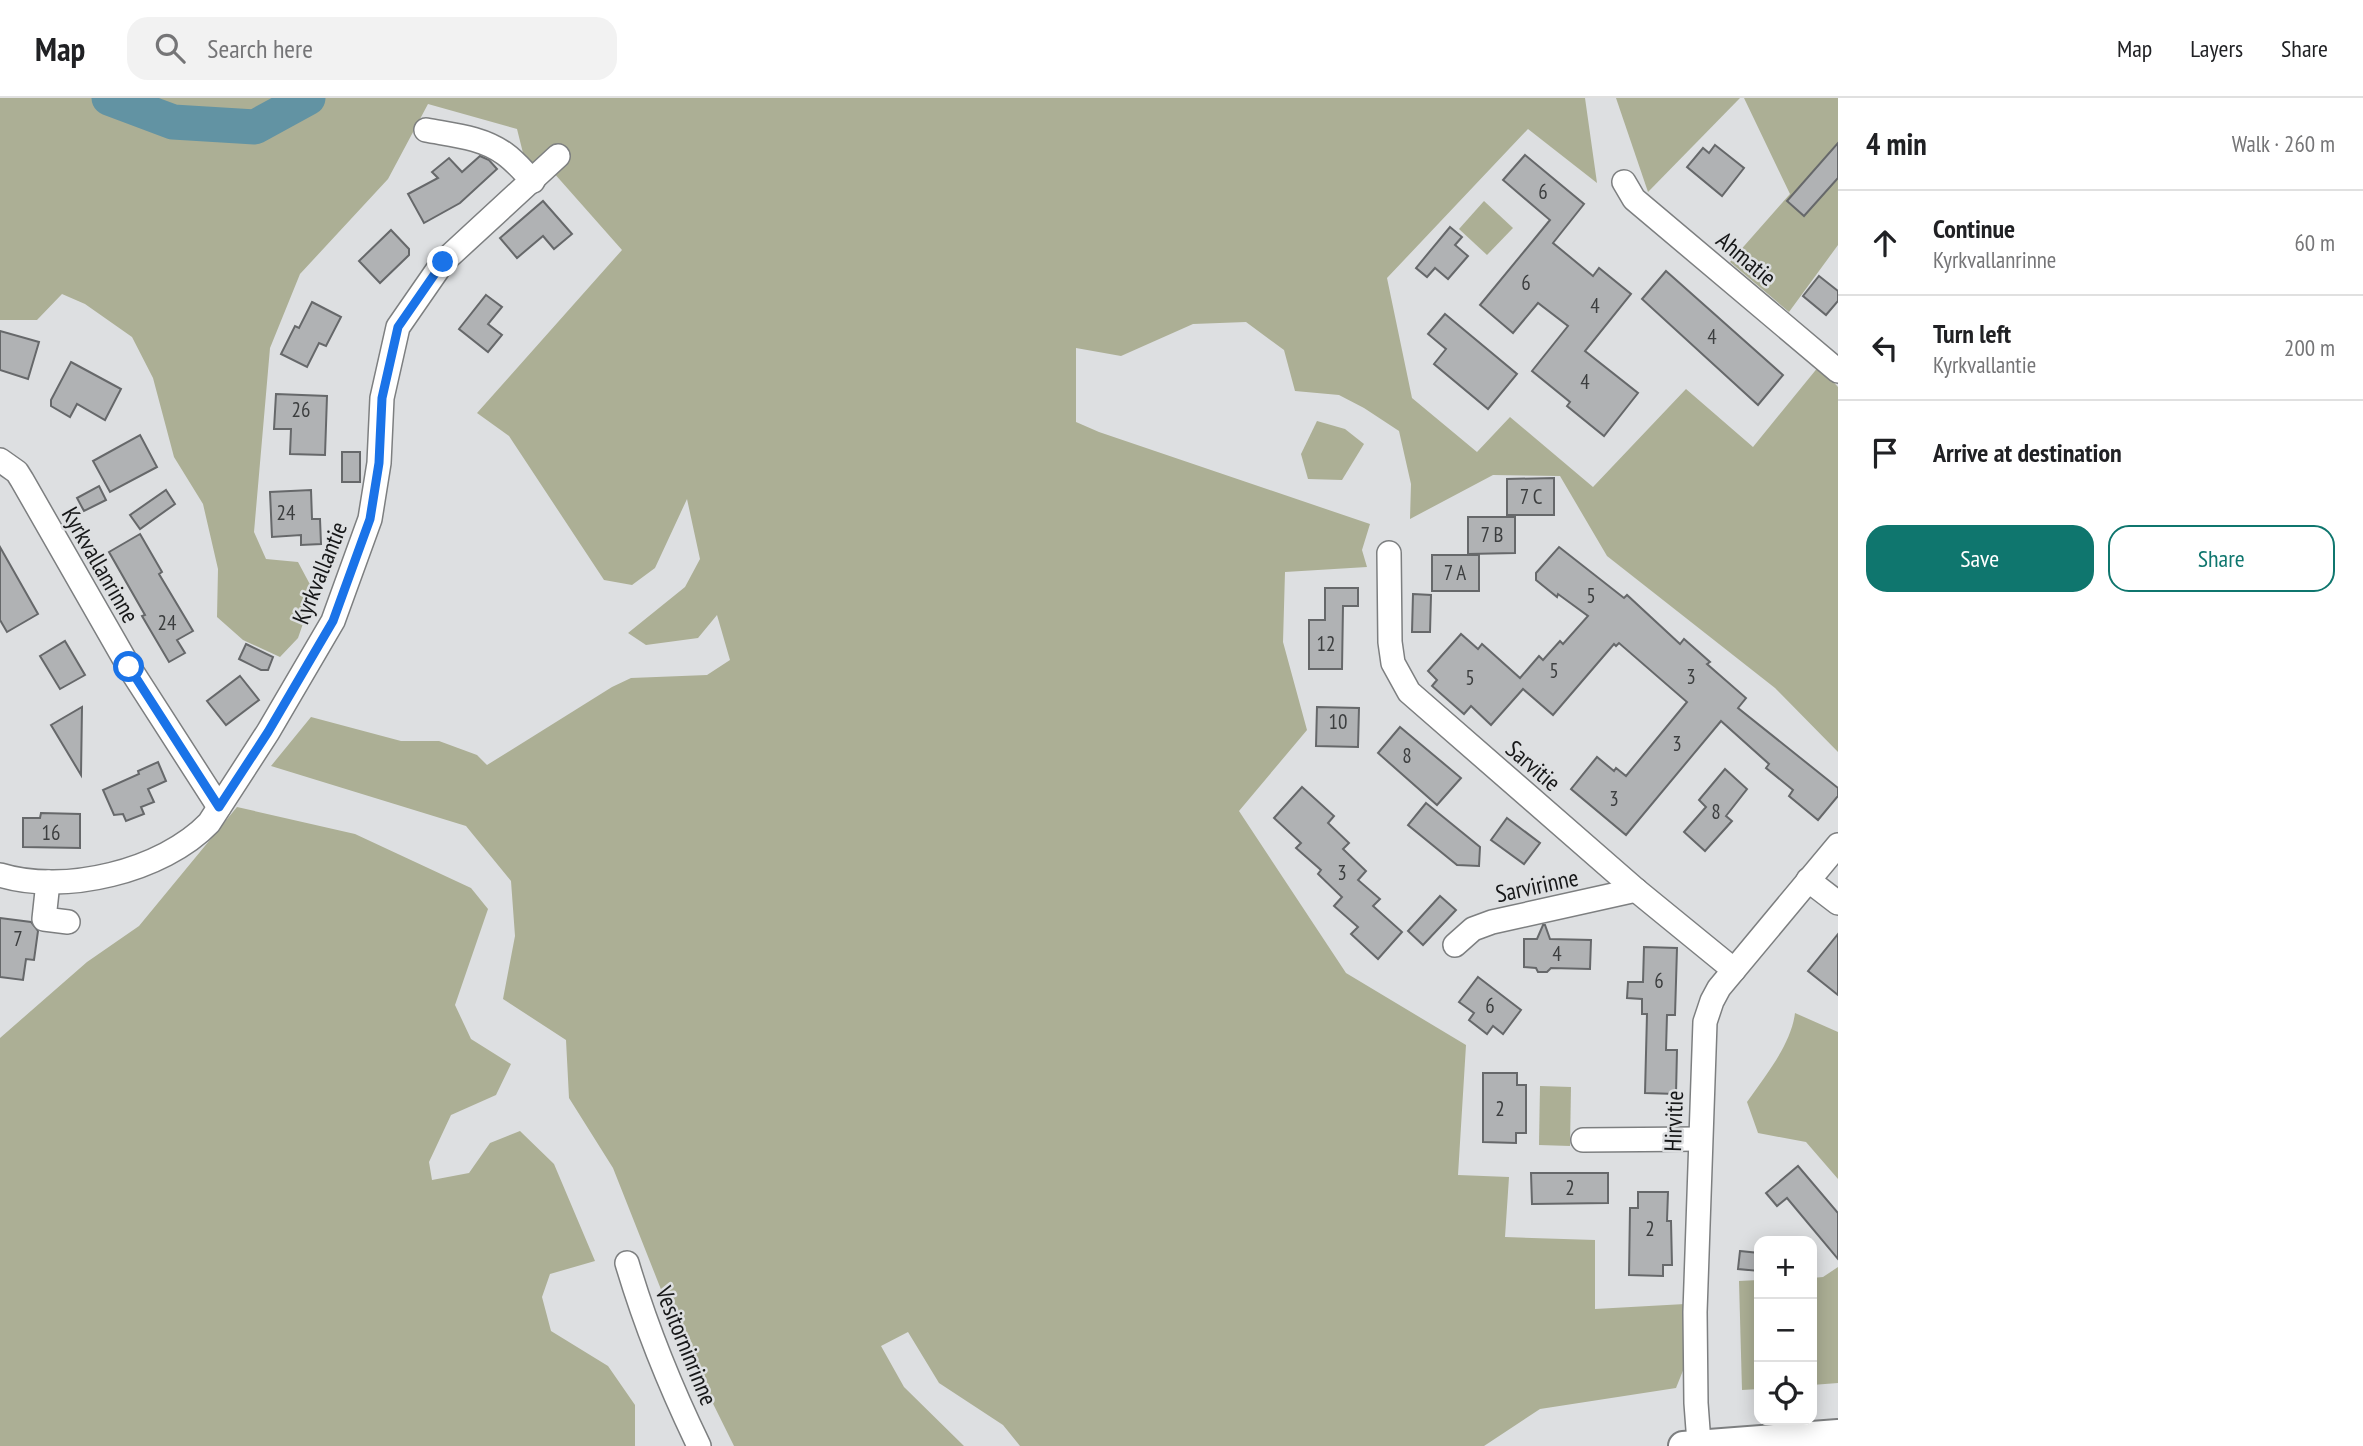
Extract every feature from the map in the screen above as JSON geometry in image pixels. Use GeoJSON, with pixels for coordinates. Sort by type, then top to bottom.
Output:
{"type":"FeatureCollection","features":[{"type":"Feature","properties":{"kind":"main road"},"geometry":{"type":"LineString","coordinates":[[1691,1445],[1838,1434]]}},
{"type":"Feature","properties":{"kind":"street"},"geometry":{"type":"LineString","coordinates":[[426,130],[477,140],[505,153],[533,181]]}},
{"type":"Feature","properties":{"kind":"street","name":"Kyrkvallantie"},"geometry":{"type":"LineString","coordinates":[[0,875],[48,882],[98,877],[177,849],[209,823],[268,732],[333,621],[372,510],[379,463],[384,388],[398,327],[443,262],[558,156]]}},
{"type":"Feature","properties":{"kind":"street","name":"Ahmatie"},"geometry":{"type":"LineString","coordinates":[[1624,182],[1634,199],[1838,371]]}},
{"type":"Feature","properties":{"kind":"street","name":"Kyrkvallanrinne"},"geometry":{"type":"LineString","coordinates":[[0,460],[17,472],[129,667],[219,807]]}},
{"type":"Feature","properties":{"kind":"street","name":"Sarvitie"},"geometry":{"type":"LineString","coordinates":[[1389,554],[1390,642],[1393,663],[1409,692],[1636,890],[1734,970]]}},
{"type":"Feature","properties":{"kind":"street","name":"Hirvitie"},"geometry":{"type":"LineString","coordinates":[[1691,1445],[1696,1403],[1695,1312],[1705,1022],[1712,1001],[1734,970],[1838,845]]}},
{"type":"Feature","properties":{"kind":"street"},"geometry":{"type":"LineString","coordinates":[[1808,880],[1838,903]]}},
{"type":"Feature","properties":{"kind":"street"},"geometry":{"type":"LineString","coordinates":[[48,882],[44,919],[68,922]]}},
{"type":"Feature","properties":{"kind":"street","name":"Sarvirinne"},"geometry":{"type":"LineString","coordinates":[[1455,945],[1473,929],[1492,922],[1636,890]]}},
{"type":"Feature","properties":{"kind":"street"},"geometry":{"type":"LineString","coordinates":[[1583,1140],[1700,1139]]}},
{"type":"Feature","properties":{"kind":"street","name":"Vesitorninrinne"},"geometry":{"type":"LineString","coordinates":[[627,1263],[649,1334],[670,1387],[699,1446]]}},
{"type":"Feature","properties":{"kind":"green space"},"geometry":{"type":"Polygon","coordinates":[[[0,98],[1585,98],[1597,183],[1528,129],[1387,278],[1412,398],[1477,452],[1510,417],[1593,487],[1686,389],[1753,447],[1819,366],[1838,387],[1838,752],[1775,688],[1607,556],[1560,476],[1493,475],[1410,519],[1411,484],[1399,431],[1339,395],[1295,391],[1284,350],[1246,322],[1193,324],[1121,356],[1076,348],[1076,422],[1370,524],[1362,550],[1367,567],[1285,572],[1283,642],[1307,730],[1239,811],[1346,973],[1466,1045],[1458,1175],[1509,1177],[1505,1237],[1595,1240],[1595,1309],[1685,1304],[1688,1358],[1676,1388],[1540,1409],[1484,1446],[1020,1446],[1003,1425],[939,1383],[908,1332],[881,1346],[904,1387],[964,1446],[734,1446],[679,1335],[613,1168],[569,1098],[566,1040],[503,999],[515,936],[511,881],[466,826],[271,766],[311,717],[401,741],[439,741],[477,755],[487,765],[612,687],[631,678],[707,675],[730,660],[717,615],[698,638],[646,645],[628,633],[685,587],[700,559],[687,499],[655,568],[632,585],[604,580],[509,436],[477,413],[622,250],[553,172],[525,161],[517,129],[428,104],[388,179],[300,274],[270,348],[254,532],[266,559],[298,562],[314,592],[298,638],[280,657],[243,640],[217,617],[218,569],[203,504],[174,457],[153,378],[132,337],[85,304],[62,294],[37,320],[0,320],[0,98]]]}},
{"type":"Feature","properties":{"kind":"green space"},"geometry":{"type":"Polygon","coordinates":[[[1616,98],[1740,98],[1648,192],[1616,98]]]}},
{"type":"Feature","properties":{"kind":"green space"},"geometry":{"type":"Polygon","coordinates":[[[1744,98],[1838,98],[1838,245],[1789,312],[1730,262],[1790,194],[1744,98]]]}},
{"type":"Feature","properties":{"kind":"green space"},"geometry":{"type":"Polygon","coordinates":[[[1484,201],[1513,228],[1487,255],[1459,229],[1484,201]]]}},
{"type":"Feature","properties":{"kind":"green space"},"geometry":{"type":"Polygon","coordinates":[[[1317,421],[1345,429],[1364,444],[1342,480],[1308,479],[1301,454],[1317,421]]]}},
{"type":"Feature","properties":{"kind":"green space"},"geometry":{"type":"Polygon","coordinates":[[[237,807],[355,834],[471,888],[488,909],[455,1005],[471,1039],[511,1064],[496,1095],[451,1115],[429,1162],[432,1180],[469,1173],[490,1143],[520,1131],[554,1164],[595,1261],[550,1274],[542,1297],[551,1331],[608,1366],[635,1405],[635,1446],[0,1446],[0,1038],[87,962],[139,926],[237,807]]]}},
{"type":"Feature","properties":{"kind":"green space"},"geometry":{"type":"Polygon","coordinates":[[[1795,1013],[1838,1032],[1838,1179],[1806,1142],[1758,1133],[1747,1102],[1783,1048],[1795,1013]]]}},
{"type":"Feature","properties":{"kind":"green space"},"geometry":{"type":"Polygon","coordinates":[[[1540,1086],[1571,1087],[1570,1146],[1539,1145],[1540,1086]]]}},
{"type":"Feature","properties":{"kind":"green space"},"geometry":{"type":"Polygon","coordinates":[[[1838,1267],[1838,1383],[1817,1385],[1817,1278],[1823,1277],[1838,1267]]]}},
{"type":"Feature","properties":{"kind":"green space"},"geometry":{"type":"Polygon","coordinates":[[[1754,1280],[1754,1389],[1742,1390],[1739,1281],[1754,1280]]]}},
{"type":"Feature","properties":{"kind":"building"},"geometry":{"type":"Polygon","coordinates":[[[1838,143],[1838,178],[1804,216],[1787,201],[1838,143]]]}},
{"type":"Feature","properties":{"kind":"building"},"geometry":{"type":"Polygon","coordinates":[[[1715,145],[1744,168],[1722,196],[1687,167],[1703,148],[1709,153],[1715,145]]]}},
{"type":"Feature","properties":{"kind":"building"},"geometry":{"type":"Polygon","coordinates":[[[1525,155],[1584,204],[1553,243],[1593,276],[1599,268],[1631,294],[1585,351],[1638,393],[1604,436],[1567,406],[1570,402],[1532,371],[1568,326],[1538,303],[1513,333],[1480,305],[1550,220],[1503,180],[1525,155]]]}},
{"type":"Feature","properties":{"kind":"building"},"geometry":{"type":"Polygon","coordinates":[[[480,156],[489,160],[497,169],[460,203],[424,223],[408,194],[438,178],[432,172],[449,158],[462,172],[480,156]]]}},
{"type":"Feature","properties":{"kind":"building"},"geometry":{"type":"Polygon","coordinates":[[[543,201],[572,234],[554,249],[543,236],[517,258],[500,238],[543,201]]]}},
{"type":"Feature","properties":{"kind":"building"},"geometry":{"type":"Polygon","coordinates":[[[1450,227],[1462,237],[1455,245],[1468,256],[1448,279],[1435,268],[1427,277],[1416,268],[1450,227]]]}},
{"type":"Feature","properties":{"kind":"building"},"geometry":{"type":"Polygon","coordinates":[[[391,230],[409,249],[409,255],[380,283],[359,261],[391,230]]]}},
{"type":"Feature","properties":{"kind":"building"},"geometry":{"type":"Polygon","coordinates":[[[1666,271],[1783,375],[1758,405],[1642,299],[1666,271]]]}},
{"type":"Feature","properties":{"kind":"building"},"geometry":{"type":"Polygon","coordinates":[[[1819,276],[1838,291],[1838,301],[1826,315],[1803,296],[1819,276]]]}},
{"type":"Feature","properties":{"kind":"building"},"geometry":{"type":"Polygon","coordinates":[[[486,295],[502,307],[488,324],[502,335],[488,352],[459,329],[486,295]]]}},
{"type":"Feature","properties":{"kind":"building"},"geometry":{"type":"Polygon","coordinates":[[[312,302],[341,317],[326,346],[319,343],[307,367],[281,354],[295,326],[299,328],[312,302]]]}},
{"type":"Feature","properties":{"kind":"building"},"geometry":{"type":"Polygon","coordinates":[[[1445,314],[1517,374],[1488,409],[1434,364],[1446,349],[1428,334],[1445,314]]]}},
{"type":"Feature","properties":{"kind":"building"},"geometry":{"type":"Polygon","coordinates":[[[0,331],[39,342],[28,379],[0,370],[0,331]]]}},
{"type":"Feature","properties":{"kind":"building"},"geometry":{"type":"Polygon","coordinates":[[[71,362],[121,389],[105,420],[77,404],[70,417],[51,406],[51,400],[71,362]]]}},
{"type":"Feature","properties":{"kind":"building"},"geometry":{"type":"Polygon","coordinates":[[[276,394],[327,396],[325,455],[290,454],[291,429],[274,429],[276,394]]]}},
{"type":"Feature","properties":{"kind":"building"},"geometry":{"type":"Polygon","coordinates":[[[140,435],[157,467],[110,492],[93,461],[140,435]]]}},
{"type":"Feature","properties":{"kind":"building"},"geometry":{"type":"Polygon","coordinates":[[[342,452],[360,452],[360,482],[342,482],[342,452]]]}},
{"type":"Feature","properties":{"kind":"building"},"geometry":{"type":"Polygon","coordinates":[[[1554,478],[1554,515],[1507,515],[1507,479],[1554,478]]]}},
{"type":"Feature","properties":{"kind":"building"},"geometry":{"type":"Polygon","coordinates":[[[99,486],[106,500],[84,511],[77,498],[99,486]]]}},
{"type":"Feature","properties":{"kind":"building"},"geometry":{"type":"Polygon","coordinates":[[[166,490],[175,504],[140,529],[130,515],[166,490]]]}},
{"type":"Feature","properties":{"kind":"building"},"geometry":{"type":"Polygon","coordinates":[[[311,490],[312,519],[320,519],[321,544],[301,545],[301,535],[272,537],[270,492],[311,490]]]}},
{"type":"Feature","properties":{"kind":"building"},"geometry":{"type":"Polygon","coordinates":[[[1468,517],[1515,517],[1515,553],[1468,554],[1468,517]]]}},
{"type":"Feature","properties":{"kind":"building"},"geometry":{"type":"Polygon","coordinates":[[[140,534],[162,572],[159,574],[193,631],[177,640],[185,653],[169,662],[109,552],[140,534]]]}},
{"type":"Feature","properties":{"kind":"building"},"geometry":{"type":"Polygon","coordinates":[[[0,547],[38,614],[7,632],[0,620],[0,547]]]}},
{"type":"Feature","properties":{"kind":"building"},"geometry":{"type":"Polygon","coordinates":[[[1559,547],[1624,598],[1627,595],[1680,644],[1684,639],[1710,662],[1707,664],[1746,698],[1738,708],[1838,788],[1838,796],[1818,820],[1789,796],[1793,790],[1766,768],[1769,764],[1721,721],[1626,835],[1571,789],[1597,757],[1614,771],[1616,768],[1626,776],[1687,702],[1619,643],[1616,646],[1614,644],[1553,715],[1523,689],[1491,725],[1471,706],[1464,714],[1432,686],[1437,680],[1428,671],[1461,634],[1478,649],[1482,644],[1520,678],[1539,656],[1543,660],[1560,641],[1563,644],[1588,616],[1536,580],[1536,573],[1559,547]]]}},
{"type":"Feature","properties":{"kind":"building"},"geometry":{"type":"Polygon","coordinates":[[[1432,555],[1479,555],[1479,591],[1432,591],[1432,555]]]}},
{"type":"Feature","properties":{"kind":"building"},"geometry":{"type":"Polygon","coordinates":[[[1325,588],[1358,588],[1358,606],[1343,606],[1342,669],[1309,669],[1309,620],[1325,620],[1325,588]]]}},
{"type":"Feature","properties":{"kind":"building"},"geometry":{"type":"Polygon","coordinates":[[[1413,594],[1431,595],[1430,632],[1412,632],[1413,594]]]}},
{"type":"Feature","properties":{"kind":"building"},"geometry":{"type":"Polygon","coordinates":[[[65,641],[85,675],[60,689],[40,656],[65,641]]]}},
{"type":"Feature","properties":{"kind":"building"},"geometry":{"type":"Polygon","coordinates":[[[246,644],[273,657],[268,670],[261,670],[239,659],[246,644]]]}},
{"type":"Feature","properties":{"kind":"building"},"geometry":{"type":"Polygon","coordinates":[[[240,676],[259,700],[226,725],[207,701],[240,676]]]}},
{"type":"Feature","properties":{"kind":"building"},"geometry":{"type":"Polygon","coordinates":[[[82,707],[81,775],[51,725],[82,707]]]}},
{"type":"Feature","properties":{"kind":"building"},"geometry":{"type":"Polygon","coordinates":[[[1317,707],[1359,708],[1358,747],[1316,746],[1317,707]]]}},
{"type":"Feature","properties":{"kind":"building"},"geometry":{"type":"Polygon","coordinates":[[[1400,727],[1461,778],[1437,805],[1378,753],[1400,727]]]}},
{"type":"Feature","properties":{"kind":"building"},"geometry":{"type":"Polygon","coordinates":[[[158,762],[166,781],[148,789],[154,802],[141,807],[144,814],[126,821],[123,814],[114,815],[103,790],[158,762]]]}},
{"type":"Feature","properties":{"kind":"building"},"geometry":{"type":"Polygon","coordinates":[[[1725,769],[1747,789],[1726,816],[1732,821],[1705,851],[1684,832],[1706,807],[1699,800],[1725,769]]]}},
{"type":"Feature","properties":{"kind":"building"},"geometry":{"type":"Polygon","coordinates":[[[1302,787],[1334,816],[1328,823],[1349,843],[1343,849],[1366,871],[1358,880],[1380,899],[1373,906],[1402,932],[1378,959],[1351,934],[1358,927],[1334,906],[1342,897],[1318,874],[1321,870],[1296,848],[1301,843],[1274,818],[1302,787]]]}},
{"type":"Feature","properties":{"kind":"building"},"geometry":{"type":"Polygon","coordinates":[[[1426,803],[1480,847],[1479,866],[1457,865],[1408,825],[1426,803]]]}},
{"type":"Feature","properties":{"kind":"building"},"geometry":{"type":"Polygon","coordinates":[[[41,813],[80,814],[80,848],[23,847],[23,818],[40,818],[41,813]]]}},
{"type":"Feature","properties":{"kind":"building"},"geometry":{"type":"Polygon","coordinates":[[[1507,818],[1540,843],[1524,864],[1491,840],[1507,818]]]}},
{"type":"Feature","properties":{"kind":"building"},"geometry":{"type":"Polygon","coordinates":[[[1440,896],[1456,910],[1423,945],[1408,931],[1440,896]]]}},
{"type":"Feature","properties":{"kind":"building"},"geometry":{"type":"Polygon","coordinates":[[[0,918],[31,922],[38,931],[34,960],[26,959],[23,980],[0,977],[0,918]]]}},
{"type":"Feature","properties":{"kind":"building"},"geometry":{"type":"Polygon","coordinates":[[[1543,925],[1550,939],[1591,940],[1590,969],[1551,968],[1547,972],[1538,972],[1536,968],[1524,967],[1524,939],[1537,939],[1543,925]]]}},
{"type":"Feature","properties":{"kind":"building"},"geometry":{"type":"Polygon","coordinates":[[[1838,934],[1838,995],[1808,971],[1838,934]]]}},
{"type":"Feature","properties":{"kind":"building"},"geometry":{"type":"Polygon","coordinates":[[[1644,947],[1677,948],[1675,1015],[1667,1015],[1666,1050],[1677,1050],[1676,1094],[1645,1093],[1647,1014],[1642,1014],[1642,999],[1627,998],[1628,982],[1643,982],[1644,947]]]}},
{"type":"Feature","properties":{"kind":"building"},"geometry":{"type":"Polygon","coordinates":[[[1478,977],[1521,1010],[1503,1034],[1493,1026],[1487,1034],[1469,1020],[1474,1013],[1459,1002],[1478,977]]]}},
{"type":"Feature","properties":{"kind":"building"},"geometry":{"type":"Polygon","coordinates":[[[1483,1073],[1517,1073],[1517,1085],[1526,1085],[1526,1133],[1516,1133],[1516,1143],[1483,1142],[1483,1073]]]}},
{"type":"Feature","properties":{"kind":"building"},"geometry":{"type":"Polygon","coordinates":[[[1798,1166],[1838,1213],[1838,1259],[1787,1198],[1777,1206],[1766,1193],[1798,1166]]]}},
{"type":"Feature","properties":{"kind":"building"},"geometry":{"type":"Polygon","coordinates":[[[1531,1173],[1608,1173],[1608,1203],[1532,1204],[1531,1173]]]}},
{"type":"Feature","properties":{"kind":"building"},"geometry":{"type":"Polygon","coordinates":[[[1638,1192],[1668,1192],[1667,1221],[1671,1221],[1672,1265],[1663,1265],[1663,1276],[1629,1275],[1630,1208],[1638,1208],[1638,1192]]]}},
{"type":"Feature","properties":{"kind":"building"},"geometry":{"type":"Polygon","coordinates":[[[1740,1251],[1754,1252],[1754,1271],[1738,1269],[1740,1251]]]}},
{"type":"Feature","properties":{"kind":"waterway"},"geometry":{"type":"LineString","coordinates":[[109,98],[173,122],[255,127],[308,98]]}},
{"type":"Feature","properties":{"kind":"route"},"geometry":{"type":"LineString","coordinates":[[129,667],[219,807],[268,732],[333,621],[370,519],[379,463],[382,398],[398,327],[443,262]]}}]}
